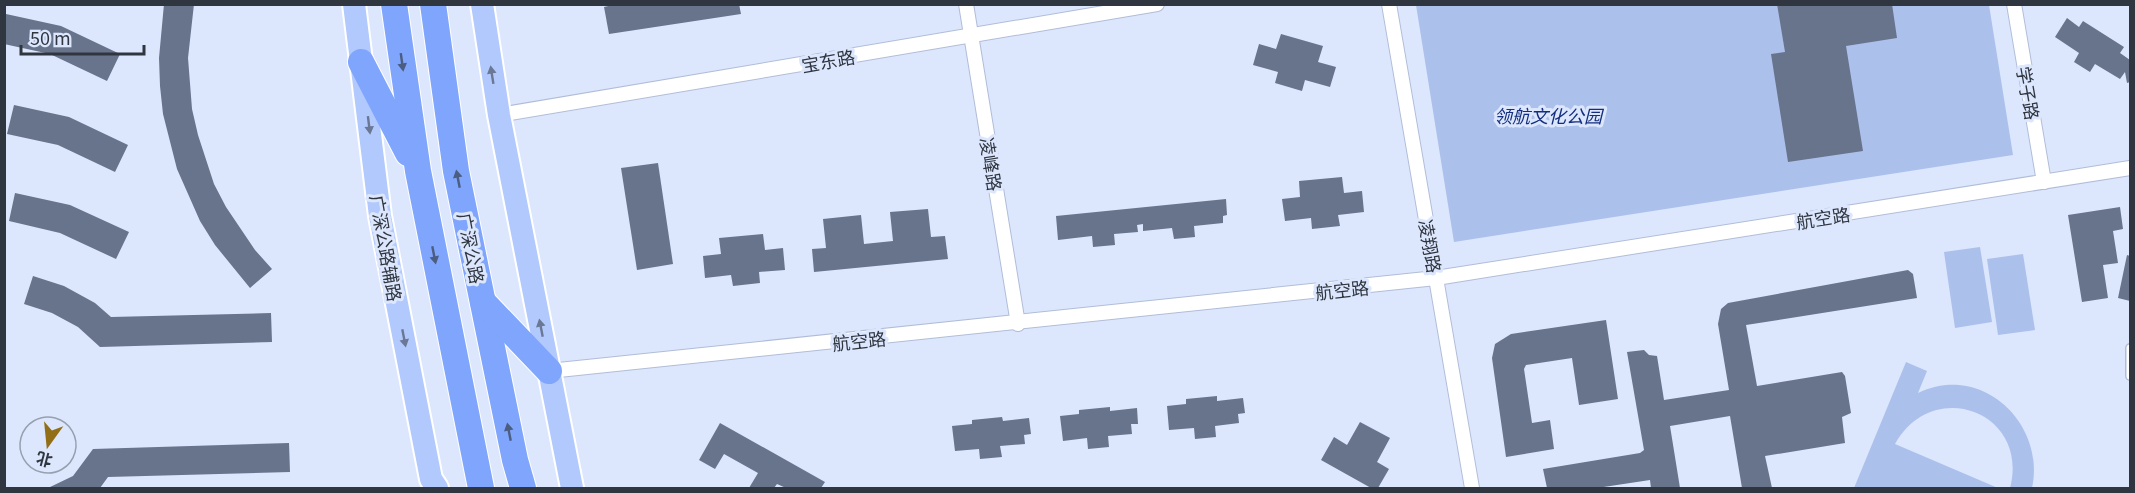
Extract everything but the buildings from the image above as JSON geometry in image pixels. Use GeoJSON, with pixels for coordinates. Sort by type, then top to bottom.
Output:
{"type":"FeatureCollection","features":[{"type":"Feature","properties":{"kind":"highway"},"geometry":{"type":"LineString","coordinates":[[394,4],[417,171],[481,489]]}},
{"type":"Feature","properties":{"kind":"highway","name":"广深公路"},"geometry":{"type":"LineString","coordinates":[[433,4],[456,171],[523,489]]}},
{"type":"Feature","properties":{"kind":"highway"},"geometry":{"type":"LineString","coordinates":[[361,62],[417,171]]}},
{"type":"Feature","properties":{"kind":"highway"},"geometry":{"type":"LineString","coordinates":[[483,302],[549,371]]}},
{"type":"Feature","properties":{"kind":"main road","name":"广深公路辅路"},"geometry":{"type":"LineString","coordinates":[[354,4],[380,216],[431,479],[437,489]]}},
{"type":"Feature","properties":{"kind":"main road"},"geometry":{"type":"LineString","coordinates":[[482,4],[499,115],[572,489]]}},
{"type":"Feature","properties":{"kind":"street","name":"凌峰路"},"geometry":{"type":"LineString","coordinates":[[966,4],[1018,324]]}},
{"type":"Feature","properties":{"kind":"street","name":"宝东路"},"geometry":{"type":"LineString","coordinates":[[499,115],[1157,4]]}},
{"type":"Feature","properties":{"kind":"street","name":"凌翔路"},"geometry":{"type":"LineString","coordinates":[[1389,4],[1472,489]]}},
{"type":"Feature","properties":{"kind":"street","name":"学子路"},"geometry":{"type":"LineString","coordinates":[[2014,4],[2044,182]]}},
{"type":"Feature","properties":{"kind":"street","name":"航空路"},"geometry":{"type":"LineString","coordinates":[[549,371],[1018,324],[1436,278],[2130,168]]}},
{"type":"Feature","properties":{"kind":"lane"},"geometry":{"type":"LineString","coordinates":[[2130,348],[2130,376]]}},
{"type":"Feature","properties":{"kind":"green space","name":"领航文化公园"},"geometry":{"type":"Polygon","coordinates":[[[1416,5],[1989,5],[2013,155],[1454,242],[1416,5]]]}},
{"type":"Feature","properties":{"kind":"green space"},"geometry":{"type":"Polygon","coordinates":[[[1980,247],[1992,322],[1955,328],[1944,252],[1980,247]]]}},
{"type":"Feature","properties":{"kind":"green space"},"geometry":{"type":"Polygon","coordinates":[[[2023,254],[2035,330],[1998,335],[1987,259],[2023,254]]]}},
{"type":"Feature","properties":{"kind":"green space"},"geometry":{"type":"Polygon","coordinates":[[[1906,362],[1927,371],[1918,393],[1942,386],[1965,386],[1986,393],[2004,405],[2019,422],[2029,442],[2034,464],[2032,488],[2010,488],[2012,461],[2006,440],[1992,423],[1974,412],[1953,408],[1932,412],[1912,423],[1895,444],[1998,488],[1854,488],[1906,362]]]}}]}
